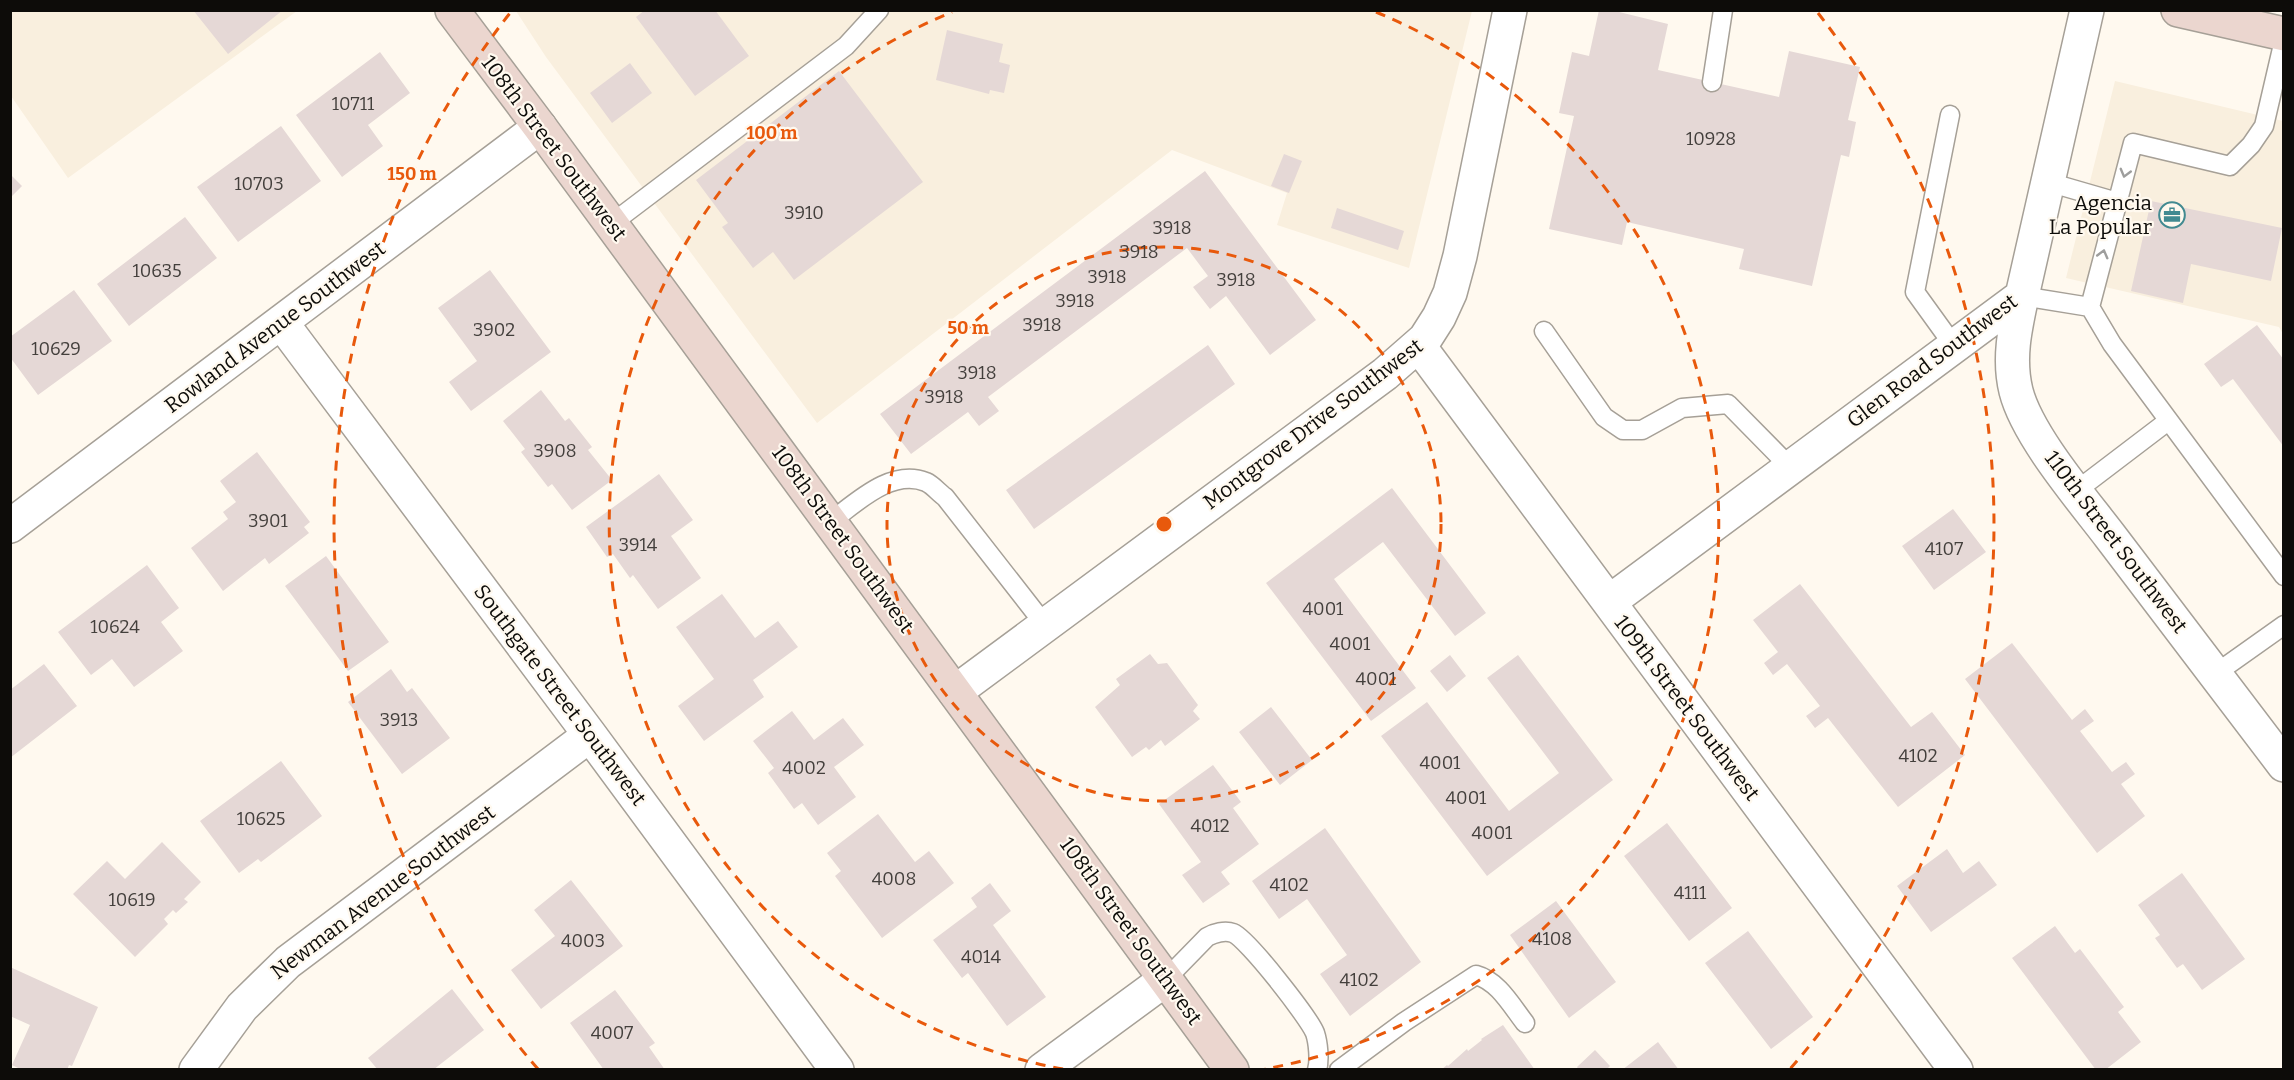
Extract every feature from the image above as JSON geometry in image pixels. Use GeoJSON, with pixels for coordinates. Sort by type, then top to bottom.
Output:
{"type":"FeatureCollection","features":[{"type":"Feature","properties":{"kind":"street","name":"108th Street Southwest"},"geometry":{"type":"LineString","coordinates":[[452,10],[1232,1070]]}},
{"type":"Feature","properties":{"kind":"street","name":"Montgrove Drive Southwest"},"geometry":{"type":"LineString","coordinates":[[955,692],[1385,374],[1419,346],[1439,317],[1457,271],[1510,10]]}},
{"type":"Feature","properties":{"kind":"street","name":"Glen Road Southwest"},"geometry":{"type":"LineString","coordinates":[[1609,602],[2022,296],[2088,10]]}},
{"type":"Feature","properties":{"kind":"street"},"geometry":{"type":"LineString","coordinates":[[2178,10],[2283,34]]}},
{"type":"Feature","properties":{"kind":"street","name":"Rowland Avenue Southwest"},"geometry":{"type":"LineString","coordinates":[[16,511],[281,322],[540,127]]}},
{"type":"Feature","properties":{"kind":"street","name":"110th Street Southwest"},"geometry":{"type":"LineString","coordinates":[[2022,296],[2012,356],[2016,391],[2022,409],[2076,491],[2283,765]]}},
{"type":"Feature","properties":{"kind":"street","name":"Southgate Street Southwest"},"geometry":{"type":"LineString","coordinates":[[281,322],[837,1070]]}},
{"type":"Feature","properties":{"kind":"street","name":"109th Street Southwest"},"geometry":{"type":"LineString","coordinates":[[1419,346],[1956,1070]]}},
{"type":"Feature","properties":{"kind":"street","name":"Newman Avenue Southwest"},"geometry":{"type":"LineString","coordinates":[[196,1070],[242,1007],[288,962],[590,735]]}},
{"type":"Feature","properties":{"kind":"street"},"geometry":{"type":"LineString","coordinates":[[1042,1070],[1166,979]]}},
{"type":"Feature","properties":{"kind":"lane"},"geometry":{"type":"LineString","coordinates":[[611,224],[846,46],[879,10]]}},
{"type":"Feature","properties":{"kind":"lane"},"geometry":{"type":"LineString","coordinates":[[1712,82],[1723,10]]}},
{"type":"Feature","properties":{"kind":"lane"},"geometry":{"type":"LineString","coordinates":[[2283,39],[2264,126],[2251,145],[2230,166],[2133,143],[2090,307],[2112,344],[2283,576]]}},
{"type":"Feature","properties":{"kind":"lane"},"geometry":{"type":"LineString","coordinates":[[1950,115],[1915,292],[1954,346]]}},
{"type":"Feature","properties":{"kind":"lane"},"geometry":{"type":"LineString","coordinates":[[2048,182],[2117,202]]}},
{"type":"Feature","properties":{"kind":"lane"},"geometry":{"type":"LineString","coordinates":[[2022,296],[2090,307]]}},
{"type":"Feature","properties":{"kind":"lane"},"geometry":{"type":"LineString","coordinates":[[1544,331],[1604,417],[1623,430],[1642,430],[1682,408],[1728,404],[1791,468]]}},
{"type":"Feature","properties":{"kind":"lane"},"geometry":{"type":"LineString","coordinates":[[2076,491],[2168,421]]}},
{"type":"Feature","properties":{"kind":"lane"},"geometry":{"type":"LineString","coordinates":[[830,522],[888,482],[907,479],[927,482],[945,497],[1046,625]]}},
{"type":"Feature","properties":{"kind":"lane"},"geometry":{"type":"LineString","coordinates":[[2215,674],[2283,625]]}},
{"type":"Feature","properties":{"kind":"lane"},"geometry":{"type":"LineString","coordinates":[[1166,979],[1213,933],[1236,933],[1258,956],[1305,1017],[1315,1034],[1319,1064],[1317,1070]]}},
{"type":"Feature","properties":{"kind":"lane"},"geometry":{"type":"LineString","coordinates":[[1339,1070],[1404,1022],[1476,975],[1486,978],[1502,992],[1525,1023]]}},
{"type":"Feature","properties":{"kind":"shaded area"},"geometry":{"type":"Polygon","coordinates":[[[10,11],[297,11],[68,178],[11,96],[10,11]]]}},
{"type":"Feature","properties":{"kind":"shaded area"},"geometry":{"type":"Polygon","coordinates":[[[516,11],[1472,11],[1409,268],[1277,225],[1287,193],[1172,150],[817,423],[546,57],[516,11]]]}},
{"type":"Feature","properties":{"kind":"shaded area"},"geometry":{"type":"Polygon","coordinates":[[[2115,81],[2283,121],[2283,334],[2279,327],[2066,278],[2115,81]]]}},
{"type":"Feature","properties":{"kind":"building"},"geometry":{"type":"Polygon","coordinates":[[[193,10],[283,10],[228,54],[193,10]]]}},
{"type":"Feature","properties":{"kind":"building"},"geometry":{"type":"Polygon","coordinates":[[[645,10],[715,10],[749,56],[695,96],[636,17],[645,10]]]}},
{"type":"Feature","properties":{"kind":"building"},"geometry":{"type":"Polygon","coordinates":[[[1599,10],[1611,10],[1668,24],[1658,70],[1779,97],[1789,51],[1860,67],[1848,120],[1856,122],[1849,157],[1841,155],[1812,286],[1739,269],[1744,249],[1627,222],[1622,245],[1549,229],[1574,116],[1559,113],[1572,52],[1589,56],[1599,10]]]}},
{"type":"Feature","properties":{"kind":"building"},"geometry":{"type":"Polygon","coordinates":[[[947,30],[1003,44],[999,62],[1010,65],[1004,93],[990,90],[989,94],[936,80],[947,30]]]}},
{"type":"Feature","properties":{"kind":"building"},"geometry":{"type":"Polygon","coordinates":[[[380,52],[410,93],[368,125],[383,146],[342,177],[296,115],[380,52]]]}},
{"type":"Feature","properties":{"kind":"building"},"geometry":{"type":"Polygon","coordinates":[[[630,63],[652,93],[612,123],[590,93],[630,63]]]}},
{"type":"Feature","properties":{"kind":"building"},"geometry":{"type":"Polygon","coordinates":[[[839,71],[923,182],[794,280],[773,252],[753,268],[722,227],[728,223],[696,180],[839,71]]]}},
{"type":"Feature","properties":{"kind":"building"},"geometry":{"type":"Polygon","coordinates":[[[281,126],[321,181],[238,242],[197,187],[281,126]]]}},
{"type":"Feature","properties":{"kind":"building"},"geometry":{"type":"Polygon","coordinates":[[[1284,154],[1302,161],[1289,193],[1271,186],[1284,154]]]}},
{"type":"Feature","properties":{"kind":"building"},"geometry":{"type":"Polygon","coordinates":[[[1205,171],[1316,320],[1270,355],[1226,296],[1210,309],[1193,287],[1208,276],[1187,248],[988,397],[999,411],[979,426],[968,412],[911,454],[880,414],[1205,171]]]}},
{"type":"Feature","properties":{"kind":"building"},"geometry":{"type":"Polygon","coordinates":[[[10,174],[22,186],[10,198],[10,174]]]}},
{"type":"Feature","properties":{"kind":"building"},"geometry":{"type":"Polygon","coordinates":[[[2151,201],[2282,228],[2271,281],[2191,264],[2183,303],[2131,291],[2151,201]]]}},
{"type":"Feature","properties":{"kind":"building"},"geometry":{"type":"Polygon","coordinates":[[[1337,208],[1404,231],[1398,250],[1331,228],[1337,208]]]}},
{"type":"Feature","properties":{"kind":"building"},"geometry":{"type":"Polygon","coordinates":[[[185,217],[217,258],[129,326],[97,284],[185,217]]]}},
{"type":"Feature","properties":{"kind":"building"},"geometry":{"type":"Polygon","coordinates":[[[490,270],[551,352],[471,411],[449,382],[477,361],[438,308],[490,270]]]}},
{"type":"Feature","properties":{"kind":"building"},"geometry":{"type":"Polygon","coordinates":[[[74,290],[112,341],[38,395],[10,357],[10,337],[74,290]]]}},
{"type":"Feature","properties":{"kind":"building"},"geometry":{"type":"Polygon","coordinates":[[[2257,325],[2284,360],[2284,447],[2233,379],[2221,387],[2204,364],[2257,325]]]}},
{"type":"Feature","properties":{"kind":"building"},"geometry":{"type":"Polygon","coordinates":[[[1208,345],[1235,384],[1034,529],[1006,490],[1208,345]]]}},
{"type":"Feature","properties":{"kind":"building"},"geometry":{"type":"Polygon","coordinates":[[[541,390],[565,421],[569,418],[592,447],[588,450],[612,480],[572,510],[552,484],[548,487],[521,452],[525,449],[503,421],[541,390]]]}},
{"type":"Feature","properties":{"kind":"building"},"geometry":{"type":"Polygon","coordinates":[[[257,452],[310,522],[304,527],[309,533],[269,564],[265,558],[223,591],[191,548],[228,519],[223,512],[236,502],[220,481],[257,452]]]}},
{"type":"Feature","properties":{"kind":"building"},"geometry":{"type":"Polygon","coordinates":[[[659,474],[693,520],[671,536],[701,578],[658,609],[633,575],[630,578],[613,554],[607,557],[586,527],[659,474]]]}},
{"type":"Feature","properties":{"kind":"building"},"geometry":{"type":"Polygon","coordinates":[[[1392,488],[1486,613],[1455,636],[1383,542],[1334,579],[1416,688],[1371,721],[1266,583],[1392,488]]]}},
{"type":"Feature","properties":{"kind":"building"},"geometry":{"type":"Polygon","coordinates":[[[1953,509],[1986,552],[1934,590],[1902,546],[1953,509]]]}},
{"type":"Feature","properties":{"kind":"building"},"geometry":{"type":"Polygon","coordinates":[[[326,556],[389,642],[348,671],[285,586],[326,556]]]}},
{"type":"Feature","properties":{"kind":"building"},"geometry":{"type":"Polygon","coordinates":[[[147,565],[179,608],[161,622],[183,651],[134,687],[112,659],[91,675],[58,632],[147,565]]]}},
{"type":"Feature","properties":{"kind":"building"},"geometry":{"type":"Polygon","coordinates":[[[1800,584],[1911,727],[1932,712],[1965,755],[1898,807],[1828,718],[1815,728],[1806,716],[1820,706],[1787,664],[1773,675],[1764,663],[1778,652],[1753,620],[1800,584]]]}},
{"type":"Feature","properties":{"kind":"building"},"geometry":{"type":"Polygon","coordinates":[[[722,594],[755,638],[778,621],[798,647],[753,680],[764,697],[704,741],[678,706],[714,679],[676,627],[722,594]]]}},
{"type":"Feature","properties":{"kind":"building"},"geometry":{"type":"Polygon","coordinates":[[[2012,643],[2072,720],[2085,709],[2094,721],[2080,731],[2112,772],[2126,762],[2135,774],[2121,784],[2145,816],[2097,853],[1965,679],[2012,643]]]}},
{"type":"Feature","properties":{"kind":"building"},"geometry":{"type":"Polygon","coordinates":[[[1150,654],[1158,664],[1167,663],[1198,705],[1193,711],[1200,719],[1165,746],[1161,740],[1149,750],[1146,747],[1132,757],[1095,707],[1120,685],[1116,679],[1150,654]]]}},
{"type":"Feature","properties":{"kind":"building"},"geometry":{"type":"Polygon","coordinates":[[[1450,655],[1466,676],[1447,692],[1430,671],[1450,655]]]}},
{"type":"Feature","properties":{"kind":"building"},"geometry":{"type":"Polygon","coordinates":[[[1518,655],[1613,780],[1487,876],[1381,736],[1427,702],[1509,811],[1559,773],[1487,678],[1518,655]]]}},
{"type":"Feature","properties":{"kind":"building"},"geometry":{"type":"Polygon","coordinates":[[[44,664],[77,706],[10,758],[10,690],[44,664]]]}},
{"type":"Feature","properties":{"kind":"building"},"geometry":{"type":"Polygon","coordinates":[[[391,669],[407,692],[412,688],[450,738],[402,774],[348,702],[391,669]]]}},
{"type":"Feature","properties":{"kind":"building"},"geometry":{"type":"Polygon","coordinates":[[[1271,707],[1312,760],[1280,785],[1239,732],[1271,707]]]}},
{"type":"Feature","properties":{"kind":"building"},"geometry":{"type":"Polygon","coordinates":[[[792,711],[814,740],[843,718],[864,745],[834,767],[856,797],[818,825],[802,803],[794,809],[768,773],[774,768],[753,741],[792,711]]]}},
{"type":"Feature","properties":{"kind":"building"},"geometry":{"type":"Polygon","coordinates":[[[281,761],[322,816],[261,862],[258,859],[239,873],[200,821],[281,761]]]}},
{"type":"Feature","properties":{"kind":"building"},"geometry":{"type":"Polygon","coordinates":[[[1213,765],[1241,802],[1233,808],[1259,844],[1221,872],[1230,884],[1203,903],[1182,875],[1201,862],[1159,804],[1213,765]]]}},
{"type":"Feature","properties":{"kind":"building"},"geometry":{"type":"Polygon","coordinates":[[[878,814],[915,862],[929,851],[954,883],[882,938],[835,876],[841,871],[827,853],[878,814]]]}},
{"type":"Feature","properties":{"kind":"building"},"geometry":{"type":"Polygon","coordinates":[[[1667,823],[1732,908],[1689,941],[1624,856],[1667,823]]]}},
{"type":"Feature","properties":{"kind":"building"},"geometry":{"type":"Polygon","coordinates":[[[1325,828],[1421,962],[1350,1016],[1320,974],[1347,955],[1307,899],[1279,919],[1252,881],[1325,828]]]}},
{"type":"Feature","properties":{"kind":"building"},"geometry":{"type":"Polygon","coordinates":[[[162,842],[201,882],[184,899],[188,902],[176,913],[173,910],[164,919],[168,924],[135,957],[73,894],[107,861],[125,879],[162,842]]]}},
{"type":"Feature","properties":{"kind":"building"},"geometry":{"type":"Polygon","coordinates":[[[1947,849],[1963,873],[1979,861],[1997,885],[1931,932],[1897,886],[1947,849]]]}},
{"type":"Feature","properties":{"kind":"building"},"geometry":{"type":"Polygon","coordinates":[[[2182,873],[2245,959],[2202,990],[2183,964],[2177,968],[2155,938],[2160,935],[2138,905],[2182,873]]]}},
{"type":"Feature","properties":{"kind":"building"},"geometry":{"type":"Polygon","coordinates":[[[571,880],[623,946],[541,1009],[511,970],[555,936],[534,910],[571,880]]]}},
{"type":"Feature","properties":{"kind":"building"},"geometry":{"type":"Polygon","coordinates":[[[990,883],[1011,911],[993,925],[1046,997],[1007,1026],[968,973],[962,978],[933,940],[977,907],[971,898],[990,883]]]}},
{"type":"Feature","properties":{"kind":"building"},"geometry":{"type":"Polygon","coordinates":[[[1556,901],[1616,982],[1569,1018],[1510,935],[1556,901]]]}},
{"type":"Feature","properties":{"kind":"building"},"geometry":{"type":"Polygon","coordinates":[[[2055,926],[2075,953],[2080,949],[2124,1007],[2118,1012],[2141,1042],[2105,1070],[2096,1070],[2012,958],[2055,926]]]}},
{"type":"Feature","properties":{"kind":"building"},"geometry":{"type":"Polygon","coordinates":[[[1748,931],[1813,1017],[1771,1049],[1705,963],[1748,931]]]}},
{"type":"Feature","properties":{"kind":"building"},"geometry":{"type":"Polygon","coordinates":[[[10,967],[98,1007],[72,1066],[69,1065],[67,1070],[22,1070],[12,1065],[30,1025],[10,1016],[10,967]]]}},
{"type":"Feature","properties":{"kind":"building"},"geometry":{"type":"Polygon","coordinates":[[[452,989],[484,1030],[433,1070],[378,1070],[368,1058],[452,989]]]}},
{"type":"Feature","properties":{"kind":"building"},"geometry":{"type":"Polygon","coordinates":[[[615,990],[655,1043],[649,1047],[665,1070],[604,1070],[570,1023],[615,990]]]}},
{"type":"Feature","properties":{"kind":"building"},"geometry":{"type":"Polygon","coordinates":[[[1503,1025],[1535,1070],[1441,1070],[1467,1049],[1468,1051],[1481,1039],[1503,1025]]]}},
{"type":"Feature","properties":{"kind":"building"},"geometry":{"type":"Polygon","coordinates":[[[1658,1042],[1679,1070],[1622,1070],[1658,1042]]]}},
{"type":"Feature","properties":{"kind":"building"},"geometry":{"type":"Polygon","coordinates":[[[1595,1050],[1610,1066],[1606,1070],[1579,1070],[1577,1067],[1595,1050]]]}},
{"type":"Feature","properties":{"kind":"place","name":"Agencia La Popular"},"geometry":{"type":"Point","coordinates":[2172,215]}}]}
